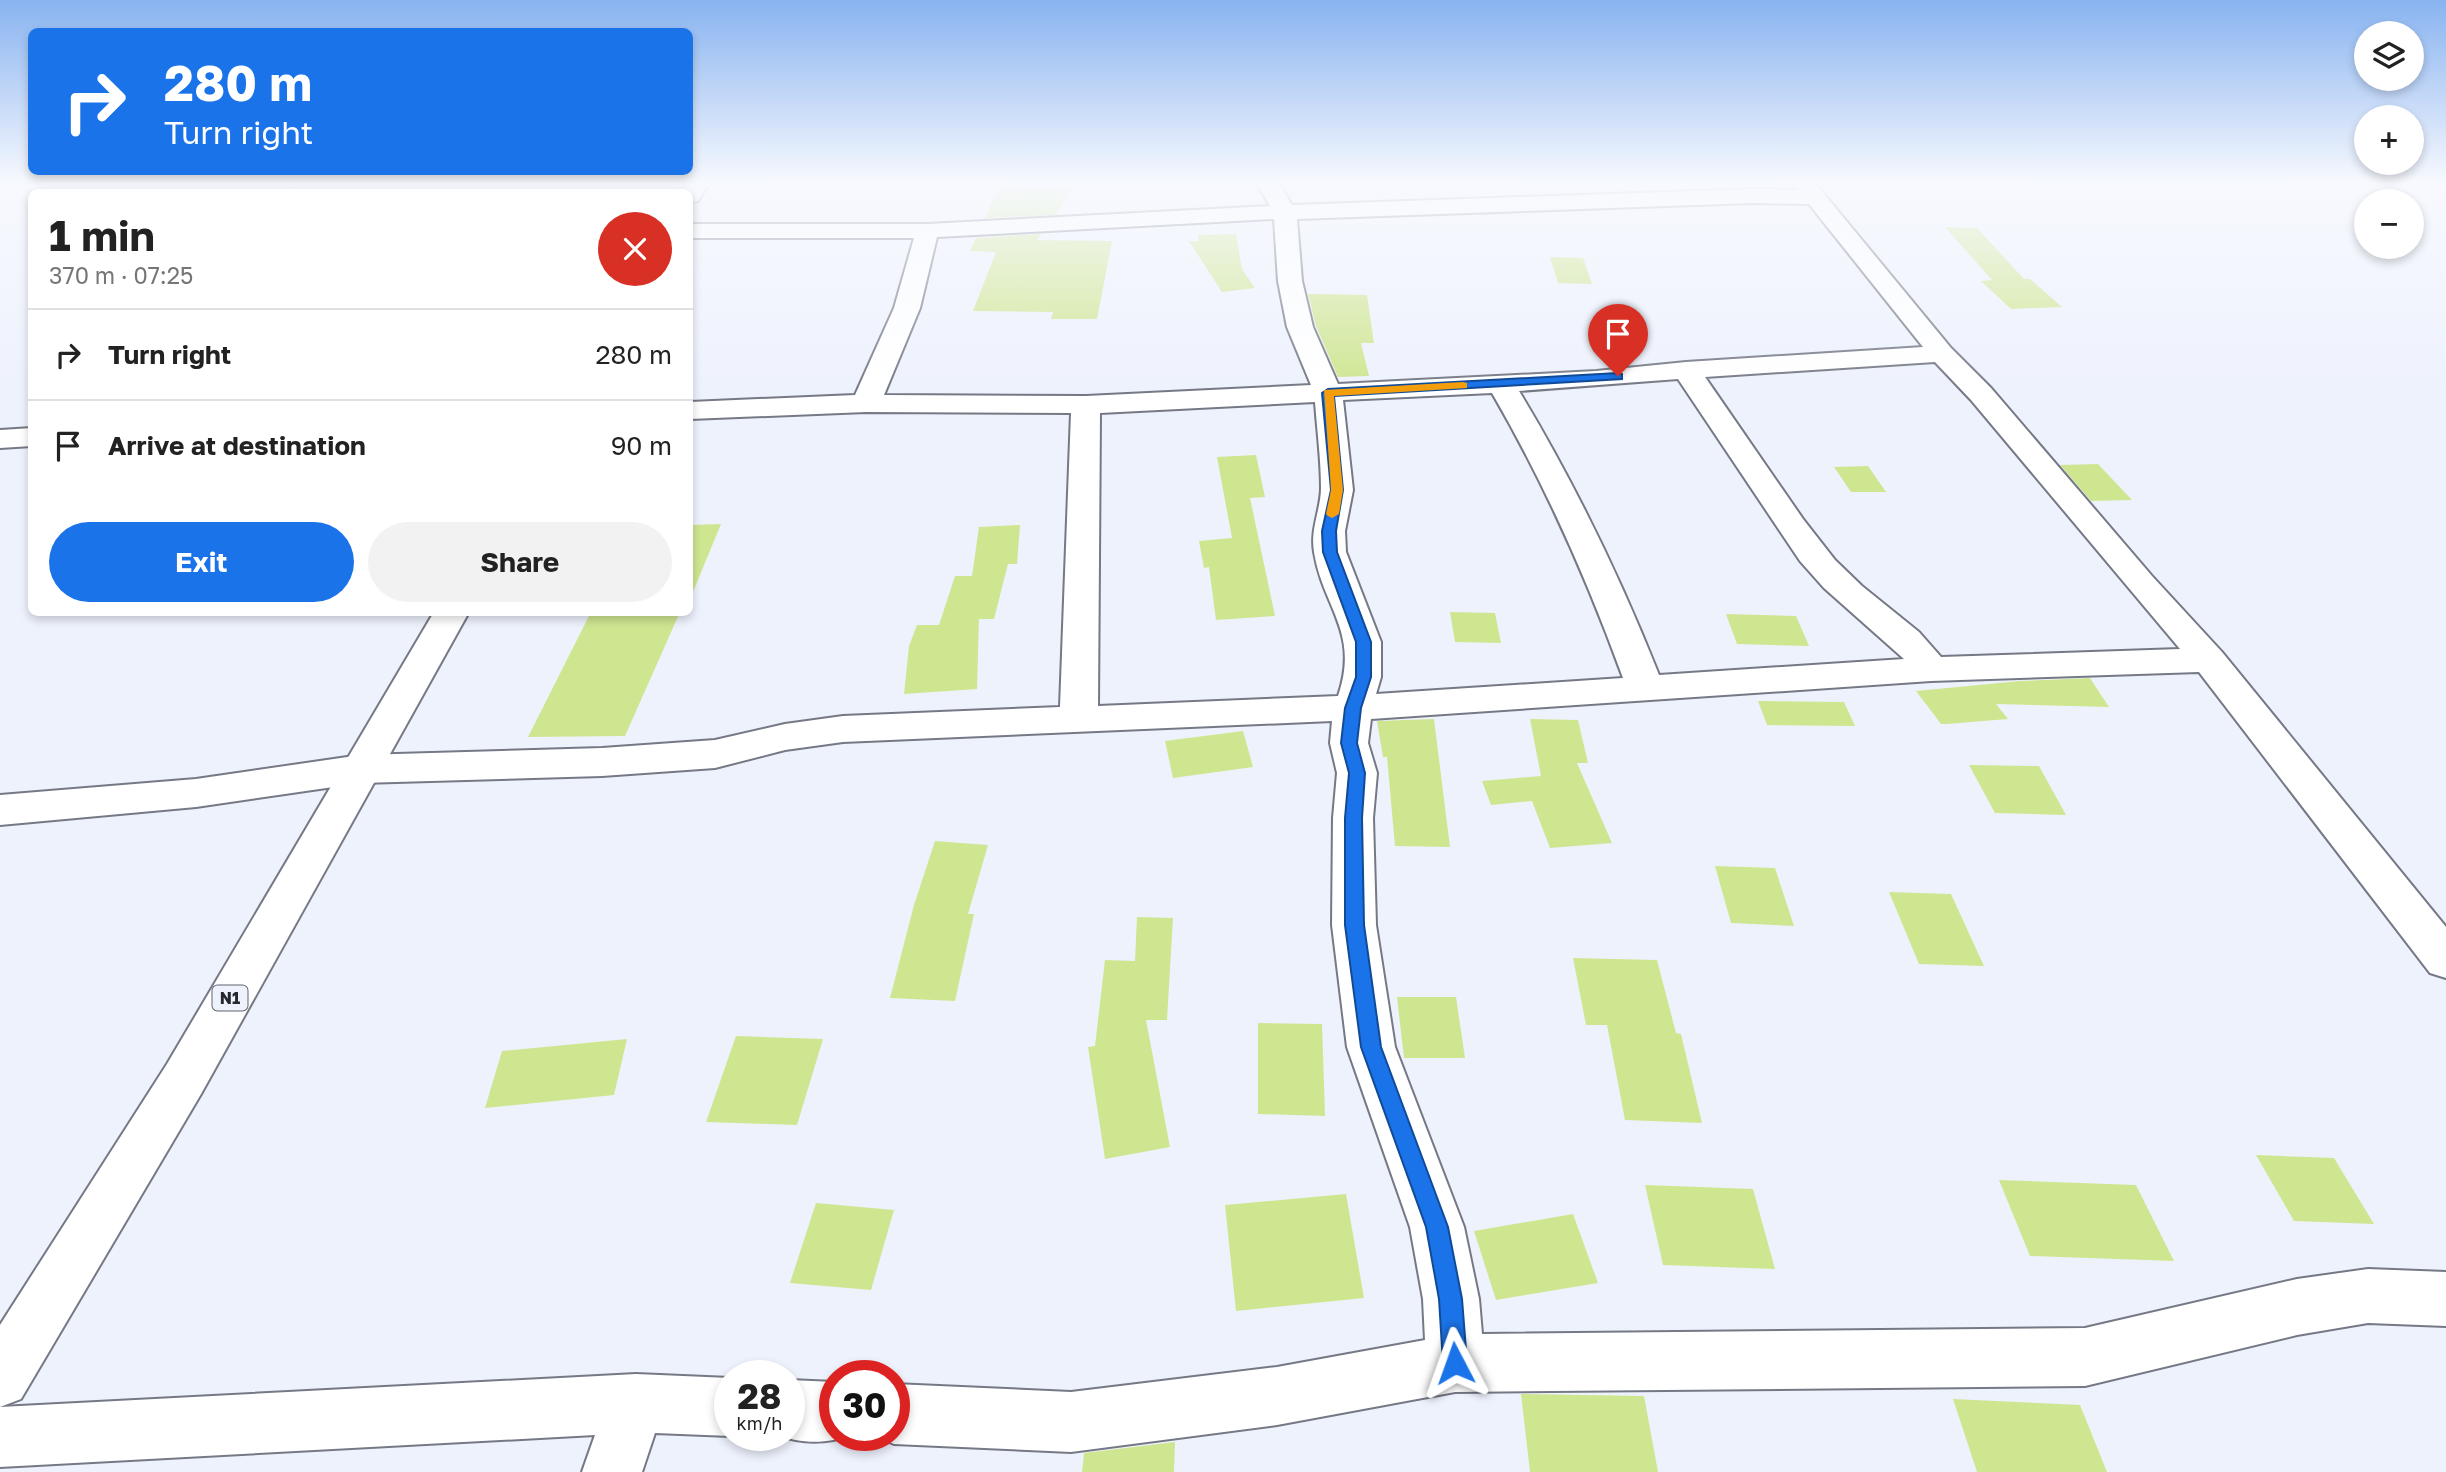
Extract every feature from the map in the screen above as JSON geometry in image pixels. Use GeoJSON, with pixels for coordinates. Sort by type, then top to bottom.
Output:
{"type":"FeatureCollection","features":[{"type":"Feature","properties":{"kind":"street"},"geometry":{"type":"LineString","coordinates":[[866,403],[907,308],[922,252]]}},
{"type":"Feature","properties":{"kind":"street"},"geometry":{"type":"LineString","coordinates":[[1288,252],[1290,281],[1300,327],[1328,393],[1337,490],[1329,531],[1330,552],[1363,642],[1363,677],[1353,708],[1349,743],[1357,773],[1353,818],[1354,925],[1371,1047],[1437,1227],[1451,1299],[1455,1363]]}},
{"type":"Feature","properties":{"kind":"street"},"geometry":{"type":"LineString","coordinates":[[1858,252],[1942,354],[1981,394],[2140,583],[2209,660],[2446,960]]}},
{"type":"Feature","properties":{"kind":"street"},"geometry":{"type":"LineString","coordinates":[[693,411],[866,403],[1086,405],[1596,379],[1686,370],[1942,354]]}},
{"type":"Feature","properties":{"kind":"street"},"geometry":{"type":"LineString","coordinates":[[1686,370],[1745,456],[1762,486],[1824,569],[1837,583],[1904,636],[1931,669]]}},
{"type":"Feature","properties":{"kind":"street"},"geometry":{"type":"LineString","coordinates":[[1500,383],[1554,476],[1598,567],[1646,689]]}},
{"type":"Feature","properties":{"kind":"street"},"geometry":{"type":"LineString","coordinates":[[1079,721],[1086,405]]}},
{"type":"Feature","properties":{"kind":"street"},"geometry":{"type":"LineString","coordinates":[[0,439],[28,437]]}},
{"type":"Feature","properties":{"kind":"street","name":"N1"},"geometry":{"type":"LineString","coordinates":[[0,1378],[184,1079],[450,616]]}},
{"type":"Feature","properties":{"kind":"street"},"geometry":{"type":"LineString","coordinates":[[0,810],[196,793],[361,769],[602,762],[715,754],[785,737],[843,729],[1353,708],[1931,669],[2209,660]]}},
{"type":"Feature","properties":{"kind":"street"},"geometry":{"type":"LineString","coordinates":[[910,1415],[1071,1422],[1278,1396],[1455,1363],[2085,1357],[2297,1307],[2368,1296],[2446,1299]]}},
{"type":"Feature","properties":{"kind":"street"},"geometry":{"type":"LineString","coordinates":[[0,1437],[636,1403],[714,1406]]}},
{"type":"Feature","properties":{"kind":"street"},"geometry":{"type":"LineString","coordinates":[[612,1472],[636,1403]]}},
{"type":"Feature","properties":{"kind":"building"},"geometry":{"type":"Polygon","coordinates":[[[988,252],[1110,252],[1097,319],[1051,319],[1053,312],[973,311],[996,252],[988,252]]]}},
{"type":"Feature","properties":{"kind":"building"},"geometry":{"type":"Polygon","coordinates":[[[1196,252],[1239,252],[1242,269],[1255,288],[1222,292],[1196,252]]]}},
{"type":"Feature","properties":{"kind":"building"},"geometry":{"type":"Polygon","coordinates":[[[1967,252],[1999,252],[2024,279],[2030,279],[2062,307],[2011,309],[1981,281],[1992,280],[1967,252]]]}},
{"type":"Feature","properties":{"kind":"building"},"geometry":{"type":"Polygon","coordinates":[[[1550,257],[1583,258],[1592,284],[1558,283],[1550,257]]]}},
{"type":"Feature","properties":{"kind":"building"},"geometry":{"type":"Polygon","coordinates":[[[1308,294],[1367,295],[1374,343],[1361,343],[1369,376],[1338,377],[1316,326],[1308,294]]]}},
{"type":"Feature","properties":{"kind":"building"},"geometry":{"type":"Polygon","coordinates":[[[1256,455],[1265,497],[1250,498],[1275,616],[1216,620],[1209,567],[1204,568],[1199,541],[1232,538],[1217,457],[1256,455]]]}},
{"type":"Feature","properties":{"kind":"building"},"geometry":{"type":"Polygon","coordinates":[[[2098,464],[2132,500],[2091,501],[2060,465],[2098,464]]]}},
{"type":"Feature","properties":{"kind":"building"},"geometry":{"type":"Polygon","coordinates":[[[1868,466],[1886,492],[1851,492],[1834,467],[1868,466]]]}},
{"type":"Feature","properties":{"kind":"building"},"geometry":{"type":"Polygon","coordinates":[[[721,524],[693,592],[693,525],[721,524]]]}},
{"type":"Feature","properties":{"kind":"building"},"geometry":{"type":"Polygon","coordinates":[[[1020,525],[1017,564],[1008,564],[994,619],[979,619],[977,689],[904,694],[909,646],[917,625],[939,625],[955,576],[972,576],[979,527],[1020,525]]]}},
{"type":"Feature","properties":{"kind":"building"},"geometry":{"type":"Polygon","coordinates":[[[1450,612],[1495,613],[1501,643],[1455,642],[1450,612]]]}},
{"type":"Feature","properties":{"kind":"building"},"geometry":{"type":"Polygon","coordinates":[[[1726,614],[1796,616],[1809,646],[1737,644],[1726,614]]]}},
{"type":"Feature","properties":{"kind":"building"},"geometry":{"type":"Polygon","coordinates":[[[589,616],[678,616],[625,736],[528,737],[589,616]]]}},
{"type":"Feature","properties":{"kind":"building"},"geometry":{"type":"Polygon","coordinates":[[[2090,678],[2109,707],[1996,704],[2008,719],[1947,724],[1941,724],[1916,691],[2020,681],[2090,678]]]}},
{"type":"Feature","properties":{"kind":"building"},"geometry":{"type":"Polygon","coordinates":[[[1758,701],[1844,702],[1855,726],[1767,725],[1758,701]]]}},
{"type":"Feature","properties":{"kind":"building"},"geometry":{"type":"Polygon","coordinates":[[[1434,719],[1450,847],[1395,846],[1387,757],[1383,757],[1377,721],[1434,719]]]}},
{"type":"Feature","properties":{"kind":"building"},"geometry":{"type":"Polygon","coordinates":[[[1530,719],[1578,720],[1588,763],[1577,763],[1612,843],[1550,848],[1532,801],[1491,805],[1482,781],[1541,776],[1530,719]]]}},
{"type":"Feature","properties":{"kind":"building"},"geometry":{"type":"Polygon","coordinates":[[[1243,731],[1253,767],[1173,778],[1165,741],[1243,731]]]}},
{"type":"Feature","properties":{"kind":"building"},"geometry":{"type":"Polygon","coordinates":[[[1969,765],[2039,766],[2066,815],[1995,813],[1969,765]]]}},
{"type":"Feature","properties":{"kind":"building"},"geometry":{"type":"Polygon","coordinates":[[[935,841],[988,845],[968,914],[974,914],[955,1001],[890,998],[914,905],[935,841]]]}},
{"type":"Feature","properties":{"kind":"building"},"geometry":{"type":"Polygon","coordinates":[[[1715,866],[1775,868],[1794,926],[1731,923],[1715,866]]]}},
{"type":"Feature","properties":{"kind":"building"},"geometry":{"type":"Polygon","coordinates":[[[1889,892],[1951,894],[1984,966],[1919,964],[1889,892]]]}},
{"type":"Feature","properties":{"kind":"building"},"geometry":{"type":"Polygon","coordinates":[[[1137,917],[1173,918],[1167,1020],[1146,1020],[1170,1147],[1105,1159],[1088,1047],[1095,1046],[1105,960],[1135,961],[1137,917]]]}},
{"type":"Feature","properties":{"kind":"building"},"geometry":{"type":"Polygon","coordinates":[[[1573,958],[1657,960],[1676,1033],[1681,1034],[1702,1123],[1625,1120],[1607,1025],[1586,1025],[1573,958]]]}},
{"type":"Feature","properties":{"kind":"building"},"geometry":{"type":"Polygon","coordinates":[[[1397,997],[1456,997],[1465,1058],[1404,1058],[1397,997]]]}},
{"type":"Feature","properties":{"kind":"building"},"geometry":{"type":"Polygon","coordinates":[[[1258,1023],[1322,1024],[1325,1116],[1258,1114],[1258,1023]]]}},
{"type":"Feature","properties":{"kind":"building"},"geometry":{"type":"Polygon","coordinates":[[[736,1036],[823,1039],[797,1125],[706,1122],[736,1036]]]}},
{"type":"Feature","properties":{"kind":"building"},"geometry":{"type":"Polygon","coordinates":[[[627,1039],[614,1095],[485,1108],[502,1051],[627,1039]]]}},
{"type":"Feature","properties":{"kind":"building"},"geometry":{"type":"Polygon","coordinates":[[[2256,1155],[2334,1158],[2374,1224],[2294,1221],[2256,1155]]]}},
{"type":"Feature","properties":{"kind":"building"},"geometry":{"type":"Polygon","coordinates":[[[1999,1180],[2136,1185],[2174,1261],[2030,1256],[1999,1180]]]}},
{"type":"Feature","properties":{"kind":"building"},"geometry":{"type":"Polygon","coordinates":[[[1645,1185],[1753,1189],[1775,1269],[1663,1265],[1645,1185]]]}},
{"type":"Feature","properties":{"kind":"building"},"geometry":{"type":"Polygon","coordinates":[[[1346,1194],[1364,1298],[1236,1311],[1225,1205],[1346,1194]]]}},
{"type":"Feature","properties":{"kind":"building"},"geometry":{"type":"Polygon","coordinates":[[[816,1203],[894,1210],[871,1290],[790,1283],[816,1203]]]}},
{"type":"Feature","properties":{"kind":"building"},"geometry":{"type":"Polygon","coordinates":[[[1573,1214],[1598,1283],[1496,1300],[1474,1231],[1573,1214]]]}},
{"type":"Feature","properties":{"kind":"building"},"geometry":{"type":"Polygon","coordinates":[[[1521,1394],[1644,1396],[1658,1472],[1530,1472],[1521,1394]]]}},
{"type":"Feature","properties":{"kind":"building"},"geometry":{"type":"Polygon","coordinates":[[[1953,1399],[2080,1405],[2107,1472],[1977,1472],[1953,1399]]]}},
{"type":"Feature","properties":{"kind":"building"},"geometry":{"type":"Polygon","coordinates":[[[1175,1442],[1174,1472],[1082,1472],[1084,1453],[1175,1442]]]}},
{"type":"Feature","properties":{"kind":"slow traffic"},"geometry":{"type":"LineString","coordinates":[[1332,514],[1337,490],[1335,445],[1328,393],[1463,385]]}},
{"type":"Feature","properties":{"kind":"route"},"geometry":{"type":"LineString","coordinates":[[1455,1363],[1451,1299],[1437,1227],[1371,1047],[1354,925],[1353,818],[1357,773],[1349,743],[1353,708],[1363,677],[1363,642],[1330,552],[1329,531],[1337,490],[1335,445],[1328,393],[1618,376]]}}]}
